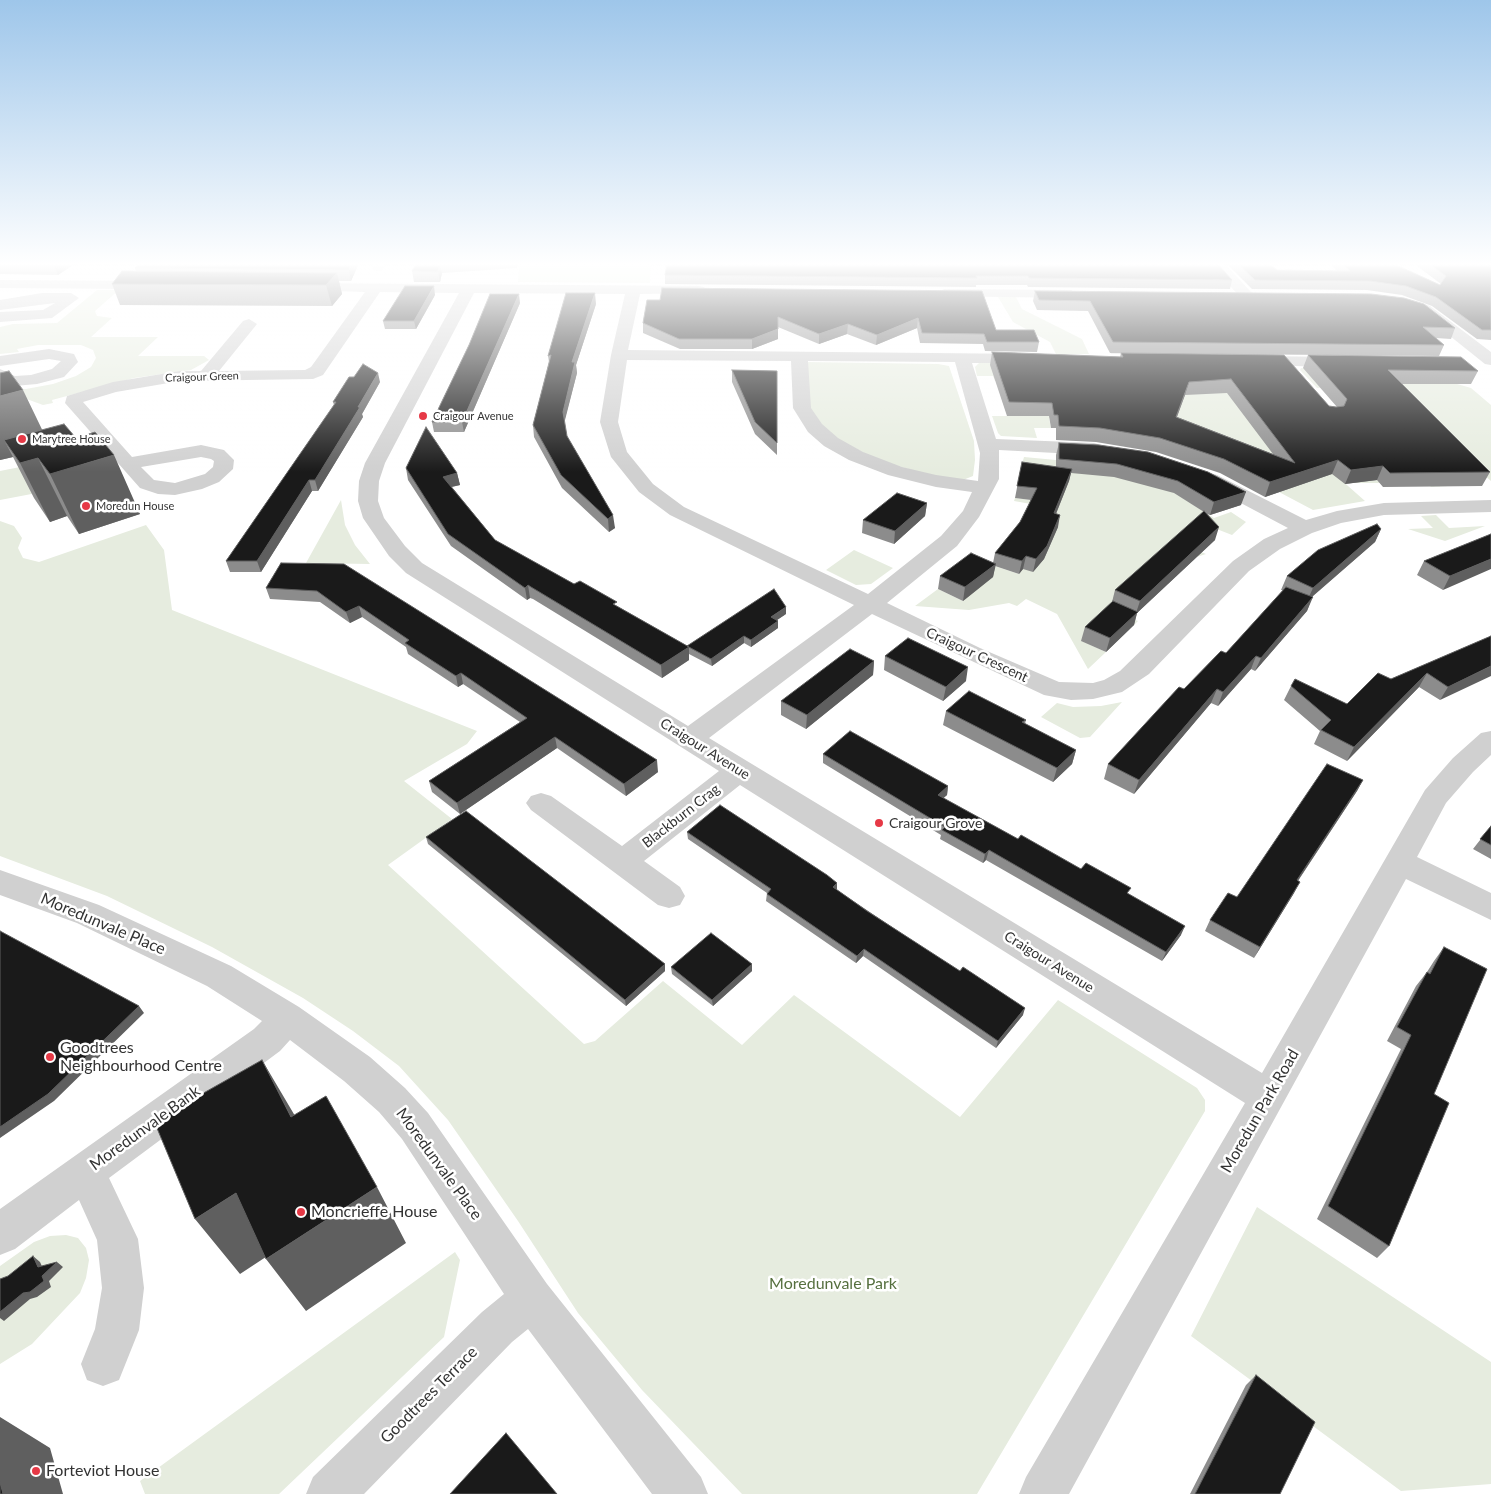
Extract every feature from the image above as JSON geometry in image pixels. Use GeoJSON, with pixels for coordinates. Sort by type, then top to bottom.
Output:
{"type":"FeatureCollection","features":[{"type":"Feature","properties":{"kind":"street"},"geometry":{"type":"LineString","coordinates":[[222,335],[232,333]]}},
{"type":"Feature","properties":{"kind":"street"},"geometry":{"type":"LineString","coordinates":[[206,375],[242,333]]}},
{"type":"Feature","properties":{"kind":"street","name":"Craigour Green"},"geometry":{"type":"LineString","coordinates":[[127,464],[73,400],[136,382],[206,375],[294,377],[317,371],[344,333]]}},
{"type":"Feature","properties":{"kind":"street","name":"Craigour Avenue"},"geometry":{"type":"LineString","coordinates":[[445,333],[375,463],[369,481],[368,501],[374,518],[397,551],[414,568],[1268,1097]]}},
{"type":"Feature","properties":{"kind":"street","name":"Craigour Crescent"},"geometry":{"type":"LineString","coordinates":[[624,333],[610,407],[610,430],[618,453],[641,483],[677,511],[1044,687],[1071,692],[1093,691],[1113,686],[1135,672],[1241,566],[1272,544],[1304,528],[1337,517],[1384,509],[1491,506]]}},
{"type":"Feature","properties":{"kind":"street"},"geometry":{"type":"LineString","coordinates":[[1456,333],[1491,362]]}},
{"type":"Feature","properties":{"kind":"street"},"geometry":{"type":"LineString","coordinates":[[0,361],[49,354],[61,355],[68,358],[70,362],[58,373],[30,380],[14,381],[4,378],[0,374]]}},
{"type":"Feature","properties":{"kind":"street"},"geometry":{"type":"LineString","coordinates":[[619,355],[1041,358]]}},
{"type":"Feature","properties":{"kind":"street"},"geometry":{"type":"LineString","coordinates":[[799,357],[801,402],[805,415],[815,428],[838,447],[896,471],[936,481],[986,488]]}},
{"type":"Feature","properties":{"kind":"street"},"geometry":{"type":"LineString","coordinates":[[689,739],[870,605],[949,541],[972,513],[986,488],[990,471],[988,444],[962,358]]}},
{"type":"Feature","properties":{"kind":"street"},"geometry":{"type":"LineString","coordinates":[[1234,361],[1363,362]]}},
{"type":"Feature","properties":{"kind":"street"},"geometry":{"type":"LineString","coordinates":[[1285,361],[1300,379]]}},
{"type":"Feature","properties":{"kind":"street"},"geometry":{"type":"LineString","coordinates":[[1467,363],[1491,362]]}},
{"type":"Feature","properties":{"kind":"street"},"geometry":{"type":"LineString","coordinates":[[988,444],[1112,452]]}},
{"type":"Feature","properties":{"kind":"street"},"geometry":{"type":"LineString","coordinates":[[1194,472],[1229,488],[1304,528]]}},
{"type":"Feature","properties":{"kind":"street","name":"Moredun Park Road"},"geometry":{"type":"LineString","coordinates":[[1043,1494],[1435,798],[1463,764],[1491,740]]}},
{"type":"Feature","properties":{"kind":"street","name":"Blackburn Crag"},"geometry":{"type":"LineString","coordinates":[[622,862],[740,770]]}},
{"type":"Feature","properties":{"kind":"street"},"geometry":{"type":"LineString","coordinates":[[541,803],[669,896]]}},
{"type":"Feature","properties":{"kind":"street"},"geometry":{"type":"LineString","coordinates":[[1398,861],[1491,907]]}},
{"type":"Feature","properties":{"kind":"street","name":"Moredunvale Place"},"geometry":{"type":"LineString","coordinates":[[0,882],[88,914],[219,976],[287,1018],[358,1069],[392,1100],[415,1126],[532,1299],[664,1471],[684,1494]]}},
{"type":"Feature","properties":{"kind":"street","name":"Moredunvale Bank"},"geometry":{"type":"LineString","coordinates":[[0,1234],[267,1040],[287,1018]]}},
{"type":"Feature","properties":{"kind":"street"},"geometry":{"type":"LineString","coordinates":[[86,1171],[117,1239],[123,1288],[117,1330],[103,1364]]}},
{"type":"Feature","properties":{"kind":"street","name":"Goodtrees Terrace"},"geometry":{"type":"LineString","coordinates":[[330,1494],[497,1326],[532,1299]]}},
{"type":"Feature","properties":{"kind":"green space"},"geometry":{"type":"Polygon","coordinates":[[[0,333],[96,333],[91,337],[158,337],[138,356],[204,356],[209,360],[191,370],[134,378],[52,400],[53,403],[43,405],[2,390],[26,389],[53,384],[76,376],[91,367],[96,358],[93,350],[81,345],[38,345],[17,349],[19,352],[0,354],[0,333]]]}},
{"type":"Feature","properties":{"kind":"green space"},"geometry":{"type":"Polygon","coordinates":[[[1033,333],[1069,333],[1082,339],[1089,354],[1056,354],[1050,342],[1033,333]]]}},
{"type":"Feature","properties":{"kind":"green space"},"geometry":{"type":"Polygon","coordinates":[[[805,362],[938,364],[949,366],[974,441],[975,460],[973,476],[963,480],[928,475],[875,459],[829,434],[811,413],[805,362]]]}},
{"type":"Feature","properties":{"kind":"green space"},"geometry":{"type":"Polygon","coordinates":[[[979,363],[1016,363],[1185,378],[1341,430],[1334,387],[1317,388],[1300,370],[1301,368],[1406,374],[1415,384],[1457,384],[1471,388],[1491,405],[1491,481],[1484,475],[1448,486],[1431,487],[1420,475],[1374,476],[1380,483],[1352,483],[1346,478],[1339,478],[1365,501],[1313,510],[1279,492],[1294,486],[1049,418],[1051,428],[1034,428],[1037,438],[1001,436],[998,433],[992,416],[1029,416],[1017,382],[995,381],[993,376],[977,376],[975,367],[979,363]]]}},
{"type":"Feature","properties":{"kind":"green space"},"geometry":{"type":"Polygon","coordinates":[[[1024,457],[1056,460],[1056,471],[1172,481],[1178,495],[1214,518],[1231,512],[1246,522],[1232,535],[1209,526],[1184,545],[1206,554],[1146,573],[1170,582],[1165,586],[1137,580],[1132,619],[1138,621],[1134,625],[1109,615],[1082,641],[1106,652],[1088,669],[1057,614],[1026,599],[1017,606],[1009,603],[969,610],[915,606],[938,589],[963,601],[992,565],[1019,574],[1031,504],[1014,501],[1015,498],[1049,502],[1019,474],[1024,457]]]}},
{"type":"Feature","properties":{"kind":"green space"},"geometry":{"type":"Polygon","coordinates":[[[20,467],[42,492],[0,500],[0,471],[20,467]]]}},
{"type":"Feature","properties":{"kind":"green space"},"geometry":{"type":"Polygon","coordinates":[[[341,500],[345,525],[355,545],[370,564],[306,563],[341,500]]]}},
{"type":"Feature","properties":{"kind":"green space"},"geometry":{"type":"Polygon","coordinates":[[[1436,515],[1449,528],[1485,526],[1445,541],[1408,529],[1433,528],[1421,516],[1436,515]]]}},
{"type":"Feature","properties":{"kind":"green space","name":"Moredunvale Park"},"geometry":{"type":"Polygon","coordinates":[[[0,521],[14,526],[22,538],[18,548],[23,558],[39,562],[146,525],[164,550],[172,610],[477,731],[467,744],[404,781],[452,819],[388,865],[584,1044],[595,1041],[663,981],[742,1045],[794,995],[960,1117],[1058,1000],[1197,1088],[1205,1100],[1205,1111],[977,1494],[742,1494],[642,1390],[578,1313],[518,1221],[448,1120],[399,1066],[353,1031],[303,998],[212,947],[107,896],[0,856],[0,521]]]}},
{"type":"Feature","properties":{"kind":"green space"},"geometry":{"type":"Polygon","coordinates":[[[854,550],[893,568],[871,584],[856,585],[826,570],[854,550]]]}},
{"type":"Feature","properties":{"kind":"green space"},"geometry":{"type":"Polygon","coordinates":[[[1122,702],[1090,737],[1080,738],[1041,717],[1057,703],[1073,707],[1101,706],[1122,702]]]}},
{"type":"Feature","properties":{"kind":"green space"},"geometry":{"type":"Polygon","coordinates":[[[1257,1207],[1491,1362],[1491,1484],[1401,1491],[1191,1336],[1257,1207]]]}},
{"type":"Feature","properties":{"kind":"green space"},"geometry":{"type":"Polygon","coordinates":[[[66,1235],[78,1238],[86,1248],[89,1260],[86,1278],[80,1293],[32,1344],[0,1364],[0,1266],[34,1242],[50,1236],[66,1235]]]}},
{"type":"Feature","properties":{"kind":"green space"},"geometry":{"type":"Polygon","coordinates":[[[455,1252],[460,1260],[444,1337],[279,1494],[145,1494],[140,1481],[455,1252]]]}},
{"type":"Feature","properties":{"kind":"building"},"geometry":{"type":"Polygon","coordinates":[[[474,333],[502,333],[462,422],[432,422],[474,333]]]}},
{"type":"Feature","properties":{"kind":"building"},"geometry":{"type":"Polygon","coordinates":[[[555,333],[582,333],[572,362],[575,362],[563,412],[567,436],[613,515],[608,519],[561,475],[533,425],[551,355],[548,356],[555,333]]]}},
{"type":"Feature","properties":{"kind":"building"},"geometry":{"type":"Polygon","coordinates":[[[665,333],[768,333],[752,339],[679,339],[665,333]]]}},
{"type":"Feature","properties":{"kind":"building"},"geometry":{"type":"Polygon","coordinates":[[[922,333],[1035,333],[1039,342],[987,342],[984,334],[922,333]]]}},
{"type":"Feature","properties":{"kind":"building"},"geometry":{"type":"Polygon","coordinates":[[[1108,333],[1430,333],[1444,345],[1113,342],[1108,333]]]}},
{"type":"Feature","properties":{"kind":"building"},"geometry":{"type":"Polygon","coordinates":[[[992,352],[1123,357],[1121,353],[1284,355],[1329,406],[1336,407],[1344,406],[1347,399],[1308,355],[1461,357],[1478,371],[1388,370],[1490,472],[1390,473],[1383,466],[1351,470],[1338,460],[1270,482],[1224,459],[1160,438],[1100,428],[1059,426],[1058,415],[1054,415],[1052,403],[1009,402],[992,352]],[[1231,379],[1189,382],[1176,417],[1295,463],[1231,379]]]}},
{"type":"Feature","properties":{"kind":"building"},"geometry":{"type":"Polygon","coordinates":[[[363,364],[378,373],[358,407],[360,407],[315,480],[309,480],[257,561],[226,561],[336,402],[333,402],[349,377],[354,377],[363,364]]]}},
{"type":"Feature","properties":{"kind":"building"},"geometry":{"type":"Polygon","coordinates":[[[732,370],[777,371],[777,443],[755,422],[732,370]]]}},
{"type":"Feature","properties":{"kind":"building"},"geometry":{"type":"Polygon","coordinates":[[[9,371],[23,390],[0,396],[0,373],[9,371]]]}},
{"type":"Feature","properties":{"kind":"building"},"geometry":{"type":"Polygon","coordinates":[[[64,424],[76,438],[95,432],[114,455],[50,474],[38,458],[20,463],[4,440],[64,424]]]}},
{"type":"Feature","properties":{"kind":"building"},"geometry":{"type":"Polygon","coordinates":[[[426,427],[457,473],[443,477],[495,540],[574,584],[580,581],[617,602],[613,604],[689,647],[661,665],[528,585],[525,588],[448,534],[406,468],[426,427]]]}},
{"type":"Feature","properties":{"kind":"building"},"geometry":{"type":"Polygon","coordinates":[[[1059,443],[1099,445],[1148,452],[1208,472],[1246,492],[1214,502],[1178,481],[1117,464],[1059,459],[1059,443]]]}},
{"type":"Feature","properties":{"kind":"building"},"geometry":{"type":"Polygon","coordinates":[[[1022,462],[1072,469],[1054,513],[1060,515],[1047,546],[1036,559],[1026,556],[1022,561],[995,553],[1020,522],[1037,488],[1017,486],[1022,462]]]}},
{"type":"Feature","properties":{"kind":"building"},"geometry":{"type":"Polygon","coordinates":[[[897,493],[927,503],[895,531],[863,520],[897,493]]]}},
{"type":"Feature","properties":{"kind":"building"},"geometry":{"type":"Polygon","coordinates":[[[1204,511],[1219,527],[1140,601],[1115,590],[1204,511]]]}},
{"type":"Feature","properties":{"kind":"building"},"geometry":{"type":"Polygon","coordinates":[[[1377,524],[1381,529],[1313,588],[1287,576],[1318,550],[1377,524]]]}},
{"type":"Feature","properties":{"kind":"building"},"geometry":{"type":"Polygon","coordinates":[[[1491,534],[1491,559],[1450,576],[1424,561],[1491,534]]]}},
{"type":"Feature","properties":{"kind":"building"},"geometry":{"type":"Polygon","coordinates":[[[971,553],[996,564],[965,587],[940,576],[971,553]]]}},
{"type":"Feature","properties":{"kind":"building"},"geometry":{"type":"Polygon","coordinates":[[[281,563],[344,564],[657,760],[624,784],[555,737],[457,803],[429,781],[527,718],[461,673],[456,676],[405,643],[409,640],[359,606],[346,612],[317,591],[266,588],[281,563]]]}},
{"type":"Feature","properties":{"kind":"building"},"geometry":{"type":"Polygon","coordinates":[[[1286,587],[1313,597],[1261,658],[1256,656],[1223,692],[1217,689],[1139,780],[1108,764],[1179,687],[1184,689],[1221,651],[1226,653],[1286,587]]]}},
{"type":"Feature","properties":{"kind":"building"},"geometry":{"type":"Polygon","coordinates":[[[774,589],[786,607],[771,617],[778,621],[751,640],[744,636],[711,659],[687,646],[774,589]]]}},
{"type":"Feature","properties":{"kind":"building"},"geometry":{"type":"Polygon","coordinates":[[[1113,601],[1138,612],[1110,638],[1085,627],[1113,601]]]}},
{"type":"Feature","properties":{"kind":"building"},"geometry":{"type":"Polygon","coordinates":[[[1491,636],[1491,666],[1448,687],[1427,673],[1354,747],[1321,730],[1331,720],[1291,686],[1295,679],[1347,704],[1378,673],[1391,679],[1491,636]]]}},
{"type":"Feature","properties":{"kind":"building"},"geometry":{"type":"Polygon","coordinates":[[[908,638],[968,667],[946,687],[885,656],[908,638]]]}},
{"type":"Feature","properties":{"kind":"building"},"geometry":{"type":"Polygon","coordinates":[[[850,649],[874,661],[807,715],[781,701],[850,649]]]}},
{"type":"Feature","properties":{"kind":"building"},"geometry":{"type":"Polygon","coordinates":[[[969,691],[1026,720],[1022,722],[1076,750],[1057,768],[946,711],[969,691]]]}},
{"type":"Feature","properties":{"kind":"building"},"geometry":{"type":"Polygon","coordinates":[[[850,731],[948,786],[938,795],[1018,839],[1021,835],[1081,869],[1086,863],[1131,888],[1127,893],[1185,926],[1166,952],[989,850],[985,854],[942,830],[945,827],[823,754],[850,731]]]}},
{"type":"Feature","properties":{"kind":"building"},"geometry":{"type":"Polygon","coordinates":[[[1327,764],[1363,780],[1297,880],[1300,882],[1260,947],[1210,920],[1228,893],[1237,897],[1327,764]]]}},
{"type":"Feature","properties":{"kind":"building"},"geometry":{"type":"Polygon","coordinates":[[[720,805],[827,875],[837,883],[833,887],[867,911],[960,971],[963,967],[1025,1008],[998,1041],[864,949],[857,956],[767,894],[771,889],[687,832],[720,805]]]}},
{"type":"Feature","properties":{"kind":"building"},"geometry":{"type":"Polygon","coordinates":[[[466,811],[665,964],[625,1000],[426,837],[466,811]]]}},
{"type":"Feature","properties":{"kind":"building"},"geometry":{"type":"Polygon","coordinates":[[[1491,826],[1491,845],[1480,839],[1491,826]]]}},
{"type":"Feature","properties":{"kind":"building","name":"Goodtrees Neighbourhood Centre"},"geometry":{"type":"Polygon","coordinates":[[[0,931],[139,1006],[48,1094],[0,1127],[0,931]]]}},
{"type":"Feature","properties":{"kind":"building"},"geometry":{"type":"Polygon","coordinates":[[[711,933],[752,964],[712,1000],[671,967],[711,933]]]}},
{"type":"Feature","properties":{"kind":"building"},"geometry":{"type":"Polygon","coordinates":[[[1444,947],[1487,969],[1434,1094],[1449,1103],[1389,1246],[1328,1206],[1411,1035],[1397,1027],[1427,972],[1430,974],[1444,947]]]}},
{"type":"Feature","properties":{"kind":"building"},"geometry":{"type":"Polygon","coordinates":[[[262,1060],[291,1117],[326,1096],[377,1187],[266,1259],[236,1193],[195,1219],[154,1121],[262,1060]]]}},
{"type":"Feature","properties":{"kind":"building"},"geometry":{"type":"Polygon","coordinates":[[[33,1256],[38,1267],[57,1262],[42,1276],[44,1281],[30,1292],[23,1293],[0,1312],[0,1279],[8,1276],[33,1256]]]}},
{"type":"Feature","properties":{"kind":"building"},"geometry":{"type":"Polygon","coordinates":[[[1256,1375],[1315,1422],[1280,1494],[1195,1494],[1256,1375]]]}},
{"type":"Feature","properties":{"kind":"building"},"geometry":{"type":"Polygon","coordinates":[[[506,1433],[557,1494],[450,1494],[506,1433]]]}},
{"type":"Feature","properties":{"kind":"building"},"geometry":{"type":"Polygon","coordinates":[[[0,1482],[3,1494],[0,1494],[0,1482]]]}},
{"type":"Feature","properties":{"kind":"place","name":"Craigour Avenue"},"geometry":{"type":"Point","coordinates":[423,416]}},
{"type":"Feature","properties":{"kind":"place","name":"Marytree House"},"geometry":{"type":"Point","coordinates":[22,439]}},
{"type":"Feature","properties":{"kind":"place","name":"Moredun House"},"geometry":{"type":"Point","coordinates":[86,506]}},
{"type":"Feature","properties":{"kind":"place","name":"Craigour Grove"},"geometry":{"type":"Point","coordinates":[879,823]}},
{"type":"Feature","properties":{"kind":"place","name":"Goodtrees Neighbourhood Centre"},"geometry":{"type":"Point","coordinates":[50,1057]}},
{"type":"Feature","properties":{"kind":"place","name":"Moncrieffe House"},"geometry":{"type":"Point","coordinates":[301,1212]}},
{"type":"Feature","properties":{"kind":"place","name":"Forteviot House"},"geometry":{"type":"Point","coordinates":[36,1471]}}]}
